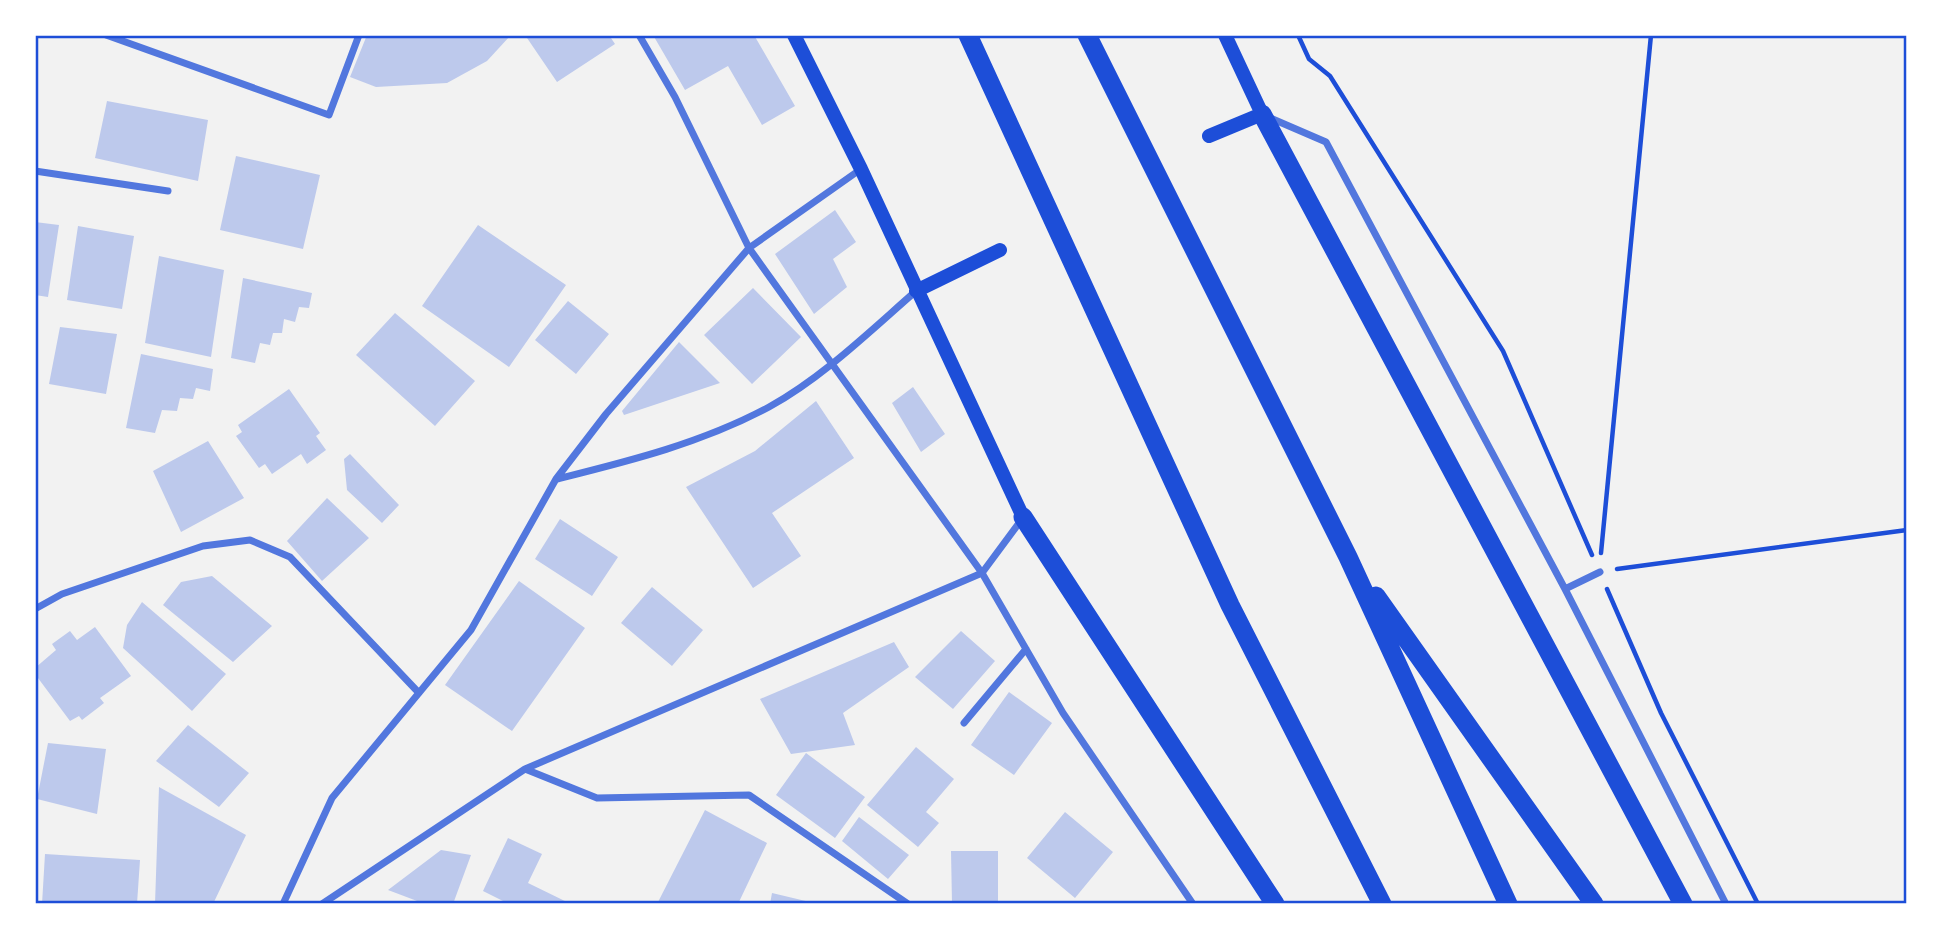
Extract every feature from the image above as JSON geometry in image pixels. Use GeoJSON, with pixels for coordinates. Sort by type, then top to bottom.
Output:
{"type":"FeatureCollection","features":[{"type":"Feature","properties":{"kind":"highway"},"geometry":{"type":"LineString","coordinates":[[968,35],[1230,606],[1382,904]]}},
{"type":"Feature","properties":{"kind":"highway"},"geometry":{"type":"LineString","coordinates":[[1087,35],[1348,557],[1508,904]]}},
{"type":"Feature","properties":{"kind":"highway"},"geometry":{"type":"LineString","coordinates":[[1262,114],[1683,904]]}},
{"type":"Feature","properties":{"kind":"highway"},"geometry":{"type":"LineString","coordinates":[[1023,517],[1275,904]]}},
{"type":"Feature","properties":{"kind":"highway"},"geometry":{"type":"LineString","coordinates":[[1348,557],[1594,904]]}},
{"type":"Feature","properties":{"kind":"main road"},"geometry":{"type":"LineString","coordinates":[[794,35],[861,169],[1023,517]]}},
{"type":"Feature","properties":{"kind":"main road"},"geometry":{"type":"LineString","coordinates":[[1209,136],[1262,114],[1225,35]]}},
{"type":"Feature","properties":{"kind":"main road"},"geometry":{"type":"LineString","coordinates":[[916,291],[1000,250]]}},
{"type":"Feature","properties":{"kind":"street"},"geometry":{"type":"LineString","coordinates":[[106,35],[329,115],[359,35]]}},
{"type":"Feature","properties":{"kind":"street"},"geometry":{"type":"LineString","coordinates":[[639,35],[675,97],[749,248],[982,573],[1063,713],[1193,904]]}},
{"type":"Feature","properties":{"kind":"street"},"geometry":{"type":"LineString","coordinates":[[1262,114],[1326,142],[1565,589],[1726,904]]}},
{"type":"Feature","properties":{"kind":"street"},"geometry":{"type":"LineString","coordinates":[[284,904],[332,798],[471,630],[556,479],[606,414],[749,248],[861,169]]}},
{"type":"Feature","properties":{"kind":"street"},"geometry":{"type":"LineString","coordinates":[[35,170],[167,191]]}},
{"type":"Feature","properties":{"kind":"street"},"geometry":{"type":"LineString","coordinates":[[556,479],[666,452],[769,407],[831,364],[916,291]]}},
{"type":"Feature","properties":{"kind":"street"},"geometry":{"type":"LineString","coordinates":[[322,904],[525,769],[982,573],[1023,517]]}},
{"type":"Feature","properties":{"kind":"street"},"geometry":{"type":"LineString","coordinates":[[35,610],[62,594],[203,546],[250,540],[290,557],[419,693]]}},
{"type":"Feature","properties":{"kind":"street"},"geometry":{"type":"LineString","coordinates":[[1565,589],[1600,572]]}},
{"type":"Feature","properties":{"kind":"street"},"geometry":{"type":"LineString","coordinates":[[964,723],[1026,649]]}},
{"type":"Feature","properties":{"kind":"street"},"geometry":{"type":"LineString","coordinates":[[525,769],[597,799],[749,795],[908,904]]}},
{"type":"Feature","properties":{"kind":"path"},"geometry":{"type":"LineString","coordinates":[[1298,35],[1309,59],[1330,76],[1503,351],[1661,713],[1758,904]]}},
{"type":"Feature","properties":{"kind":"path"},"geometry":{"type":"LineString","coordinates":[[1600,572],[1651,35]]}},
{"type":"Feature","properties":{"kind":"path"},"geometry":{"type":"LineString","coordinates":[[1600,572],[1907,530]]}},
{"type":"Feature","properties":{"kind":"building"},"geometry":{"type":"Polygon","coordinates":[[[367,35],[511,35],[487,61],[447,83],[376,87],[350,77],[367,35]]]}},
{"type":"Feature","properties":{"kind":"building"},"geometry":{"type":"Polygon","coordinates":[[[525,35],[609,35],[615,44],[557,82],[525,35]]]}},
{"type":"Feature","properties":{"kind":"building"},"geometry":{"type":"Polygon","coordinates":[[[653,35],[754,35],[795,106],[762,125],[728,66],[685,90],[653,35]]]}},
{"type":"Feature","properties":{"kind":"building"},"geometry":{"type":"Polygon","coordinates":[[[107,101],[208,120],[198,181],[95,158],[107,101]]]}},
{"type":"Feature","properties":{"kind":"building"},"geometry":{"type":"Polygon","coordinates":[[[236,156],[320,175],[303,249],[220,230],[236,156]]]}},
{"type":"Feature","properties":{"kind":"building"},"geometry":{"type":"Polygon","coordinates":[[[835,210],[856,242],[833,259],[847,287],[814,314],[775,254],[835,210]]]}},
{"type":"Feature","properties":{"kind":"building"},"geometry":{"type":"Polygon","coordinates":[[[35,222],[59,225],[48,297],[35,295],[35,222]]]}},
{"type":"Feature","properties":{"kind":"building"},"geometry":{"type":"Polygon","coordinates":[[[478,225],[566,285],[509,367],[422,306],[478,225]]]}},
{"type":"Feature","properties":{"kind":"building"},"geometry":{"type":"Polygon","coordinates":[[[78,226],[134,236],[122,309],[67,300],[78,226]]]}},
{"type":"Feature","properties":{"kind":"building"},"geometry":{"type":"Polygon","coordinates":[[[159,256],[224,270],[211,357],[145,343],[159,256]]]}},
{"type":"Feature","properties":{"kind":"building"},"geometry":{"type":"Polygon","coordinates":[[[243,278],[312,293],[309,308],[299,307],[295,322],[284,319],[282,333],[273,333],[270,345],[260,343],[255,363],[231,358],[243,278]]]}},
{"type":"Feature","properties":{"kind":"building"},"geometry":{"type":"Polygon","coordinates":[[[753,288],[801,337],[752,384],[704,335],[753,288]]]}},
{"type":"Feature","properties":{"kind":"building"},"geometry":{"type":"Polygon","coordinates":[[[568,301],[609,334],[576,374],[535,340],[568,301]]]}},
{"type":"Feature","properties":{"kind":"building"},"geometry":{"type":"Polygon","coordinates":[[[395,313],[475,381],[435,426],[356,355],[395,313]]]}},
{"type":"Feature","properties":{"kind":"building"},"geometry":{"type":"Polygon","coordinates":[[[60,327],[117,334],[106,394],[49,384],[60,327]]]}},
{"type":"Feature","properties":{"kind":"building"},"geometry":{"type":"Polygon","coordinates":[[[679,342],[720,383],[624,415],[622,411],[679,342]]]}},
{"type":"Feature","properties":{"kind":"building"},"geometry":{"type":"Polygon","coordinates":[[[141,354],[213,369],[210,391],[196,388],[193,399],[180,398],[177,411],[162,410],[155,433],[126,428],[141,354]]]}},
{"type":"Feature","properties":{"kind":"building"},"geometry":{"type":"Polygon","coordinates":[[[913,387],[945,434],[921,452],[892,403],[913,387]]]}},
{"type":"Feature","properties":{"kind":"building"},"geometry":{"type":"Polygon","coordinates":[[[289,389],[320,433],[316,436],[326,450],[307,464],[301,454],[272,474],[265,464],[259,468],[236,436],[242,432],[238,425],[289,389]]]}},
{"type":"Feature","properties":{"kind":"building"},"geometry":{"type":"Polygon","coordinates":[[[816,401],[854,458],[772,513],[801,556],[753,588],[686,487],[755,451],[816,401]]]}},
{"type":"Feature","properties":{"kind":"building"},"geometry":{"type":"Polygon","coordinates":[[[208,441],[244,498],[181,532],[153,471],[208,441]]]}},
{"type":"Feature","properties":{"kind":"building"},"geometry":{"type":"Polygon","coordinates":[[[350,454],[399,505],[382,523],[347,490],[344,459],[350,454]]]}},
{"type":"Feature","properties":{"kind":"building"},"geometry":{"type":"Polygon","coordinates":[[[327,498],[369,538],[322,581],[287,541],[327,498]]]}},
{"type":"Feature","properties":{"kind":"building"},"geometry":{"type":"Polygon","coordinates":[[[560,519],[618,557],[592,596],[535,559],[560,519]]]}},
{"type":"Feature","properties":{"kind":"building"},"geometry":{"type":"Polygon","coordinates":[[[212,576],[272,626],[233,662],[163,605],[181,582],[212,576]]]}},
{"type":"Feature","properties":{"kind":"building"},"geometry":{"type":"Polygon","coordinates":[[[519,581],[585,628],[512,731],[445,685],[519,581]]]}},
{"type":"Feature","properties":{"kind":"building"},"geometry":{"type":"Polygon","coordinates":[[[652,587],[703,630],[672,666],[621,623],[652,587]]]}},
{"type":"Feature","properties":{"kind":"building"},"geometry":{"type":"Polygon","coordinates":[[[142,602],[226,674],[192,711],[123,648],[127,625],[142,602]]]}},
{"type":"Feature","properties":{"kind":"building"},"geometry":{"type":"Polygon","coordinates":[[[95,627],[131,676],[100,698],[104,703],[82,720],[79,716],[70,721],[35,674],[35,668],[56,650],[52,644],[70,631],[77,640],[95,627]]]}},
{"type":"Feature","properties":{"kind":"building"},"geometry":{"type":"Polygon","coordinates":[[[961,631],[995,661],[953,709],[915,677],[961,631]]]}},
{"type":"Feature","properties":{"kind":"building"},"geometry":{"type":"Polygon","coordinates":[[[894,642],[909,667],[843,713],[855,745],[791,754],[760,699],[894,642]]]}},
{"type":"Feature","properties":{"kind":"building"},"geometry":{"type":"Polygon","coordinates":[[[1009,692],[1052,723],[1014,775],[971,745],[1009,692]]]}},
{"type":"Feature","properties":{"kind":"building"},"geometry":{"type":"Polygon","coordinates":[[[188,725],[249,773],[219,807],[156,761],[188,725]]]}},
{"type":"Feature","properties":{"kind":"building"},"geometry":{"type":"Polygon","coordinates":[[[48,743],[106,749],[97,814],[37,799],[48,743]]]}},
{"type":"Feature","properties":{"kind":"building"},"geometry":{"type":"Polygon","coordinates":[[[916,747],[954,779],[926,812],[939,823],[918,847],[867,805],[916,747]]]}},
{"type":"Feature","properties":{"kind":"building"},"geometry":{"type":"Polygon","coordinates":[[[806,753],[865,797],[835,838],[776,795],[806,753]]]}},
{"type":"Feature","properties":{"kind":"building"},"geometry":{"type":"Polygon","coordinates":[[[159,787],[246,835],[213,904],[155,904],[159,787]]]}},
{"type":"Feature","properties":{"kind":"building"},"geometry":{"type":"Polygon","coordinates":[[[705,810],[767,843],[738,904],[657,904],[705,810]]]}},
{"type":"Feature","properties":{"kind":"building"},"geometry":{"type":"Polygon","coordinates":[[[1065,812],[1113,852],[1075,898],[1027,858],[1065,812]]]}},
{"type":"Feature","properties":{"kind":"building"},"geometry":{"type":"Polygon","coordinates":[[[859,817],[909,855],[888,879],[842,841],[859,817]]]}},
{"type":"Feature","properties":{"kind":"building"},"geometry":{"type":"Polygon","coordinates":[[[508,838],[542,854],[528,883],[571,904],[509,904],[483,891],[508,838]]]}},
{"type":"Feature","properties":{"kind":"building"},"geometry":{"type":"Polygon","coordinates":[[[441,850],[471,855],[453,904],[425,904],[388,890],[441,850]]]}},
{"type":"Feature","properties":{"kind":"building"},"geometry":{"type":"Polygon","coordinates":[[[951,851],[998,851],[998,904],[952,904],[951,851]]]}},
{"type":"Feature","properties":{"kind":"building"},"geometry":{"type":"Polygon","coordinates":[[[45,854],[140,860],[137,904],[42,904],[45,854]]]}},
{"type":"Feature","properties":{"kind":"building"},"geometry":{"type":"Polygon","coordinates":[[[772,893],[814,903],[814,904],[770,904],[772,893]]]}}]}
